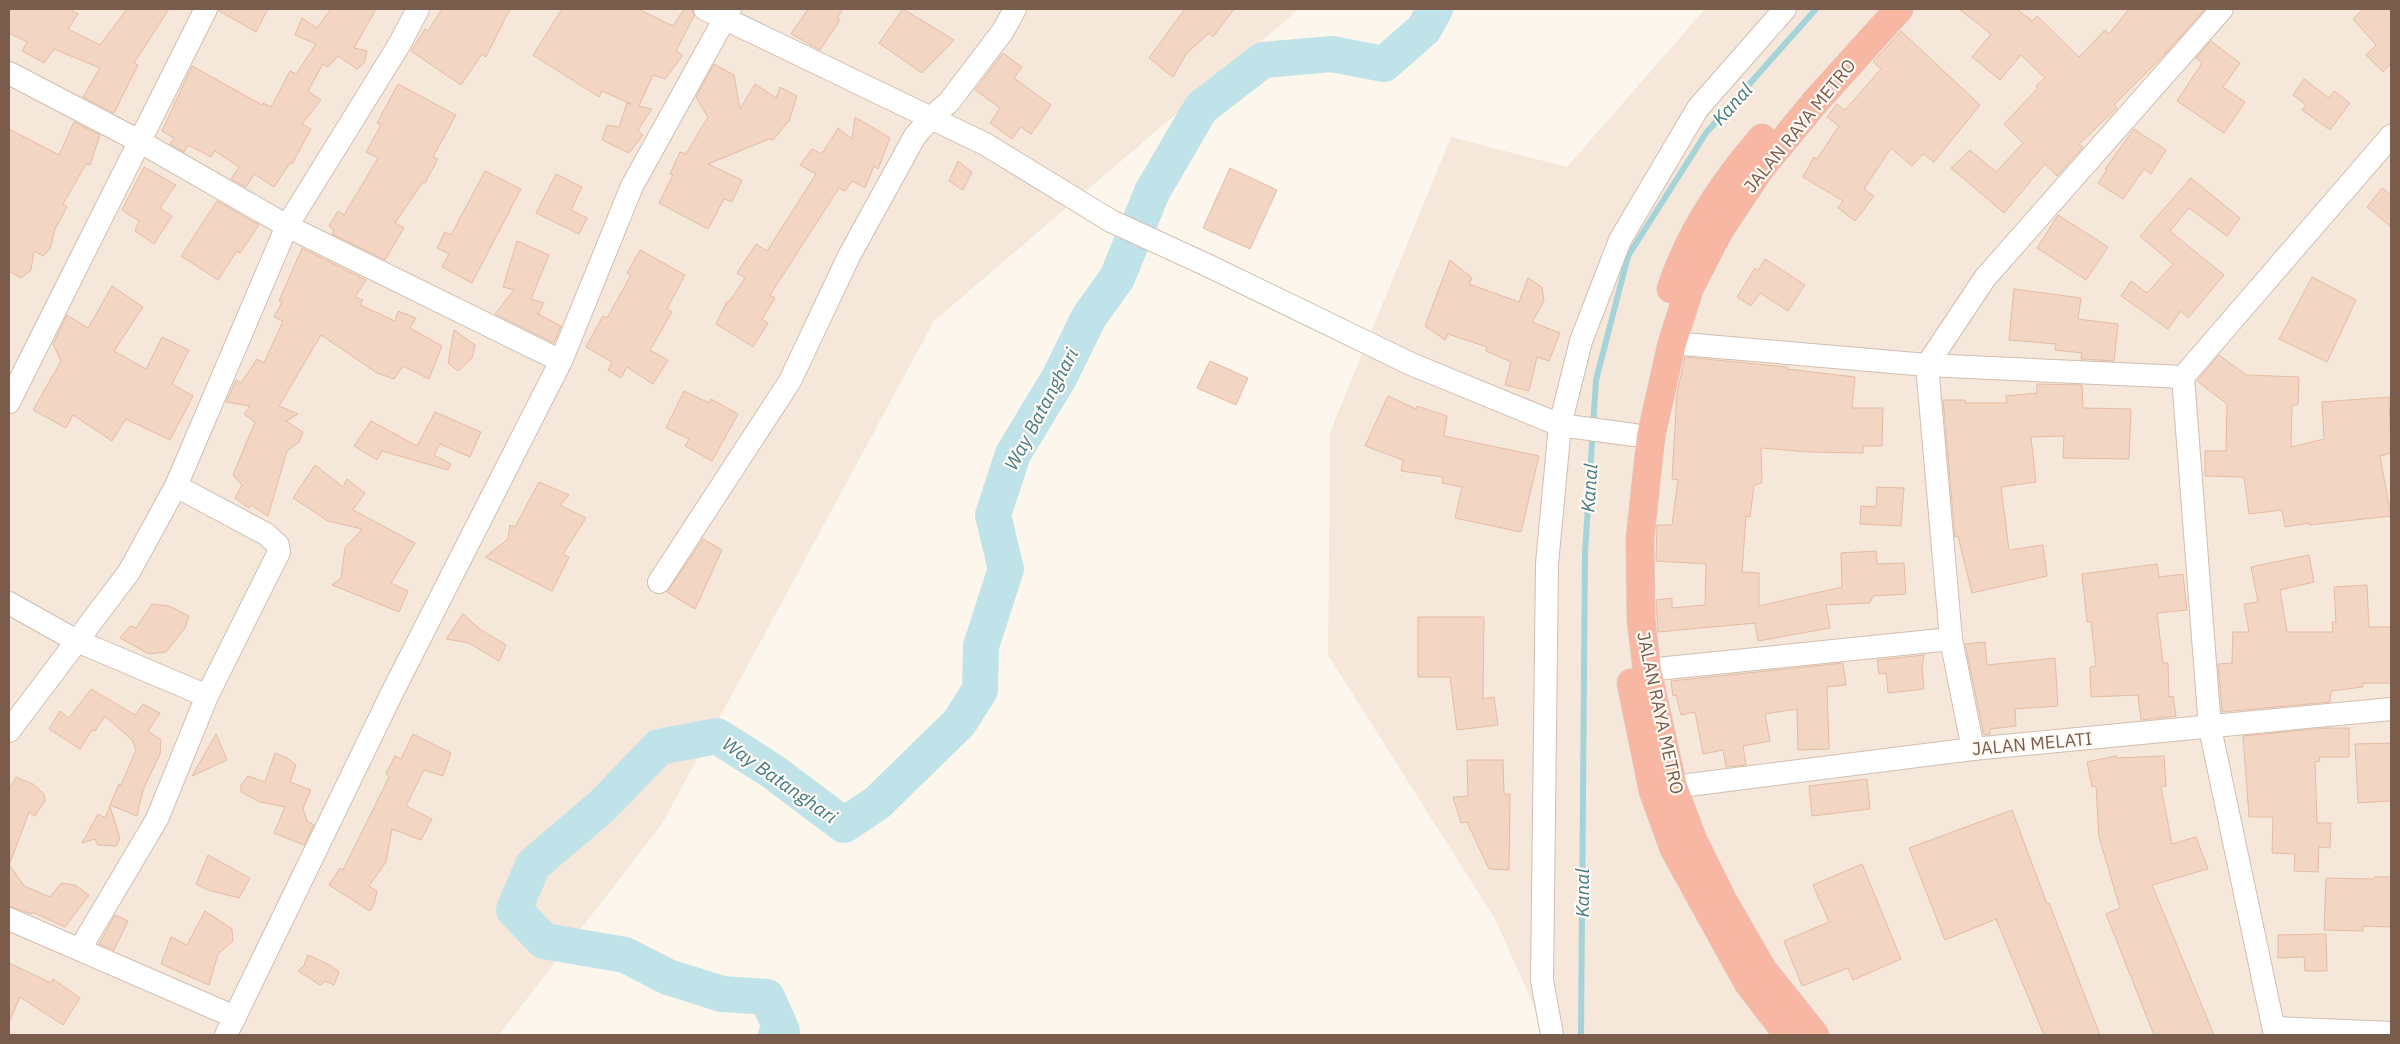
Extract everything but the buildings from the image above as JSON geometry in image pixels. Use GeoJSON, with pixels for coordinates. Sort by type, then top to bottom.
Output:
{"type":"FeatureCollection","features":[{"type":"Feature","properties":{"kind":"highway","name":"JALAN RAYA METRO"},"geometry":{"type":"LineString","coordinates":[[1815,1035],[1762,970],[1706,865],[1673,787],[1647,670],[1640,620],[1640,539],[1651,436],[1672,343],[1690,288],[1715,239],[1760,169],[1890,10]]}},
{"type":"Feature","properties":{"kind":"highway"},"geometry":{"type":"LineString","coordinates":[[1788,1035],[1748,983],[1705,908],[1674,850],[1653,791],[1629,674],[1624,623],[1622,433],[1673,281],[1701,220],[1744,159],[1890,10]]}},
{"type":"Feature","properties":{"kind":"street"},"geometry":{"type":"LineString","coordinates":[[11,392],[206,9]]}},
{"type":"Feature","properties":{"kind":"street"},"geometry":{"type":"LineString","coordinates":[[9,731],[75,640],[129,572],[176,486],[287,226],[399,45],[418,9]]}},
{"type":"Feature","properties":{"kind":"street"},"geometry":{"type":"LineString","coordinates":[[658,582],[790,381],[849,256],[915,136],[949,102],[1003,31],[1015,9]]}},
{"type":"Feature","properties":{"kind":"street"},"geometry":{"type":"LineString","coordinates":[[1552,1035],[1542,980],[1547,583],[1581,341],[1620,240],[1698,108],[1786,9]]}},
{"type":"Feature","properties":{"kind":"street"},"geometry":{"type":"LineString","coordinates":[[1973,749],[1951,639],[1927,364],[1985,278],[2222,9]]}},
{"type":"Feature","properties":{"kind":"street"},"geometry":{"type":"LineString","coordinates":[[9,919],[80,949],[230,1026],[393,691],[561,361],[632,186],[720,12],[985,144],[1111,221],[1209,266],[1411,364],[1569,426],[1622,433]]}},
{"type":"Feature","properties":{"kind":"street"},"geometry":{"type":"LineString","coordinates":[[9,73],[139,141],[287,226],[561,361]]}},
{"type":"Feature","properties":{"kind":"street"},"geometry":{"type":"LineString","coordinates":[[2391,136],[2183,377],[2210,728],[2275,1032],[2391,1033]]}},
{"type":"Feature","properties":{"kind":"street"},"geometry":{"type":"LineString","coordinates":[[1672,343],[1927,364],[2183,377]]}},
{"type":"Feature","properties":{"kind":"street"},"geometry":{"type":"LineString","coordinates":[[80,949],[157,819],[207,696],[276,561],[278,545],[266,534],[176,486]]}},
{"type":"Feature","properties":{"kind":"street"},"geometry":{"type":"LineString","coordinates":[[9,603],[75,640],[207,696]]}},
{"type":"Feature","properties":{"kind":"street"},"geometry":{"type":"LineString","coordinates":[[1647,670],[1951,639]]}},
{"type":"Feature","properties":{"kind":"street","name":"JALAN MELATI"},"geometry":{"type":"LineString","coordinates":[[1673,787],[1973,749],[2210,728],[2391,709]]}},
{"type":"Feature","properties":{"kind":"shaded area"},"geometry":{"type":"Polygon","coordinates":[[[9,9],[1299,9],[934,321],[662,824],[499,1035],[9,1035],[9,9]]]}},
{"type":"Feature","properties":{"kind":"shaded area"},"geometry":{"type":"Polygon","coordinates":[[[1705,9],[2391,9],[2391,1035],[1547,1035],[1495,919],[1328,655],[1330,432],[1451,137],[1567,167],[1705,9]]]}},
{"type":"Feature","properties":{"kind":"waterway","name":"Way Batanghari"},"geometry":{"type":"LineString","coordinates":[[776,1035],[782,1031],[767,997],[722,994],[668,977],[625,955],[544,941],[514,910],[533,865],[602,806],[659,747],[717,736],[772,771],[844,825],[877,803],[959,723],[980,690],[981,646],[1006,569],[993,515],[1013,454],[1059,378],[1089,317],[1117,278],[1152,192],[1201,108],[1263,60],[1332,54],[1384,64],[1424,29],[1435,9]]}},
{"type":"Feature","properties":{"kind":"waterway","name":"Kanal"},"geometry":{"type":"LineString","coordinates":[[1581,1035],[1585,553],[1596,380],[1628,256],[1706,133],[1816,9]]}}]}
